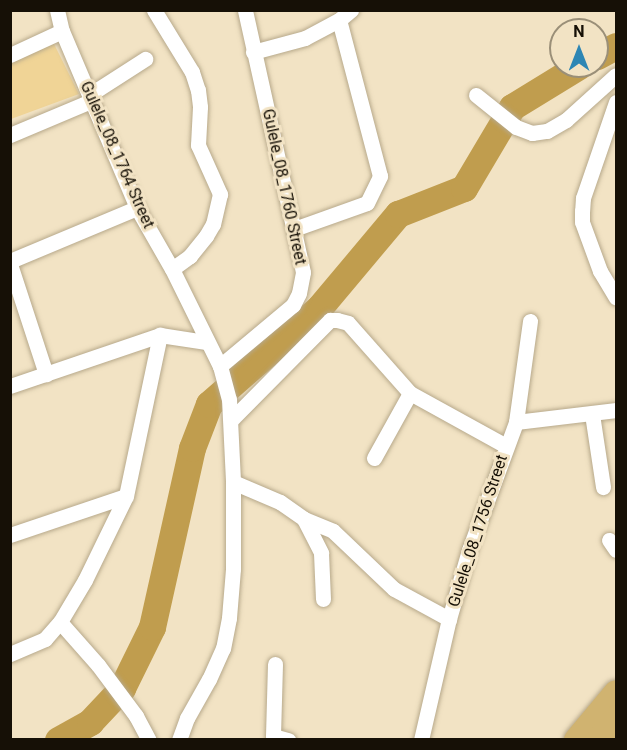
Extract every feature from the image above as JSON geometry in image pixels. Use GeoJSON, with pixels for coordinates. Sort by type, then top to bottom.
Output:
{"type":"FeatureCollection","features":[{"type":"Feature","properties":{"kind":"highway"},"geometry":{"type":"LineString","coordinates":[[576,740],[616,692]]}},
{"type":"Feature","properties":{"kind":"highway"},"geometry":{"type":"LineString","coordinates":[[598,740],[616,717]]}},
{"type":"Feature","properties":{"kind":"street","name":"Gulele_08_1764 Street"},"geometry":{"type":"LineString","coordinates":[[57,10],[62,31],[137,208],[172,269],[206,342],[220,366],[229,399],[233,482]]}},
{"type":"Feature","properties":{"kind":"street"},"geometry":{"type":"LineString","coordinates":[[154,10],[192,72],[198,90],[200,107],[198,145],[220,194],[213,224],[202,242],[190,256],[172,269]]}},
{"type":"Feature","properties":{"kind":"street","name":"Gulele_08_1760 Street"},"geometry":{"type":"LineString","coordinates":[[220,366],[293,305],[299,293],[303,272],[245,10]]}},
{"type":"Feature","properties":{"kind":"street"},"geometry":{"type":"LineString","coordinates":[[253,52],[304,38],[345,15],[380,176],[368,203],[294,229]]}},
{"type":"Feature","properties":{"kind":"street"},"geometry":{"type":"LineString","coordinates":[[10,55],[62,31]]}},
{"type":"Feature","properties":{"kind":"street"},"geometry":{"type":"LineString","coordinates":[[10,135],[90,98],[145,59]]}},
{"type":"Feature","properties":{"kind":"street"},"geometry":{"type":"LineString","coordinates":[[476,95],[516,127],[532,133],[547,131],[566,120],[616,75]]}},
{"type":"Feature","properties":{"kind":"street"},"geometry":{"type":"LineString","coordinates":[[616,102],[583,198],[582,222],[600,271],[616,298]]}},
{"type":"Feature","properties":{"kind":"street"},"geometry":{"type":"LineString","coordinates":[[46,374],[10,263],[137,208]]}},
{"type":"Feature","properties":{"kind":"street"},"geometry":{"type":"LineString","coordinates":[[231,420],[330,320],[348,323],[410,393],[506,446]]}},
{"type":"Feature","properties":{"kind":"street","name":"Gulele_08_1756 Street"},"geometry":{"type":"LineString","coordinates":[[421,740],[449,619],[469,550],[516,422],[530,321]]}},
{"type":"Feature","properties":{"kind":"street"},"geometry":{"type":"LineString","coordinates":[[10,654],[45,639],[60,622],[85,580],[126,496],[160,335]]}},
{"type":"Feature","properties":{"kind":"street"},"geometry":{"type":"LineString","coordinates":[[10,386],[160,335],[206,342]]}},
{"type":"Feature","properties":{"kind":"street"},"geometry":{"type":"LineString","coordinates":[[374,458],[410,393]]}},
{"type":"Feature","properties":{"kind":"street"},"geometry":{"type":"LineString","coordinates":[[516,422],[616,410]]}},
{"type":"Feature","properties":{"kind":"street"},"geometry":{"type":"LineString","coordinates":[[592,414],[603,487]]}},
{"type":"Feature","properties":{"kind":"street"},"geometry":{"type":"LineString","coordinates":[[179,740],[187,718],[223,648],[229,618],[233,569],[233,482],[280,502],[304,519],[333,531],[394,589],[449,619]]}},
{"type":"Feature","properties":{"kind":"street"},"geometry":{"type":"LineString","coordinates":[[10,535],[126,496]]}},
{"type":"Feature","properties":{"kind":"street"},"geometry":{"type":"LineString","coordinates":[[304,519],[321,553],[323,598]]}},
{"type":"Feature","properties":{"kind":"street"},"geometry":{"type":"LineString","coordinates":[[60,622],[98,665],[136,716],[149,740]]}},
{"type":"Feature","properties":{"kind":"street"},"geometry":{"type":"LineString","coordinates":[[275,664],[273,736],[288,740]]}},
{"type":"Feature","properties":{"kind":"shaded area"},"geometry":{"type":"Polygon","coordinates":[[[54,44],[79,94],[11,119],[11,60],[54,44]]]}},
{"type":"Feature","properties":{"kind":"waterway"},"geometry":{"type":"LineString","coordinates":[[609,50],[616,46]]}},
{"type":"Feature","properties":{"kind":"waterway"},"geometry":{"type":"LineString","coordinates":[[58,740],[90,722],[122,688],[152,627],[192,448],[209,404],[319,308],[398,214],[464,188],[512,107],[559,78]]}}]}
